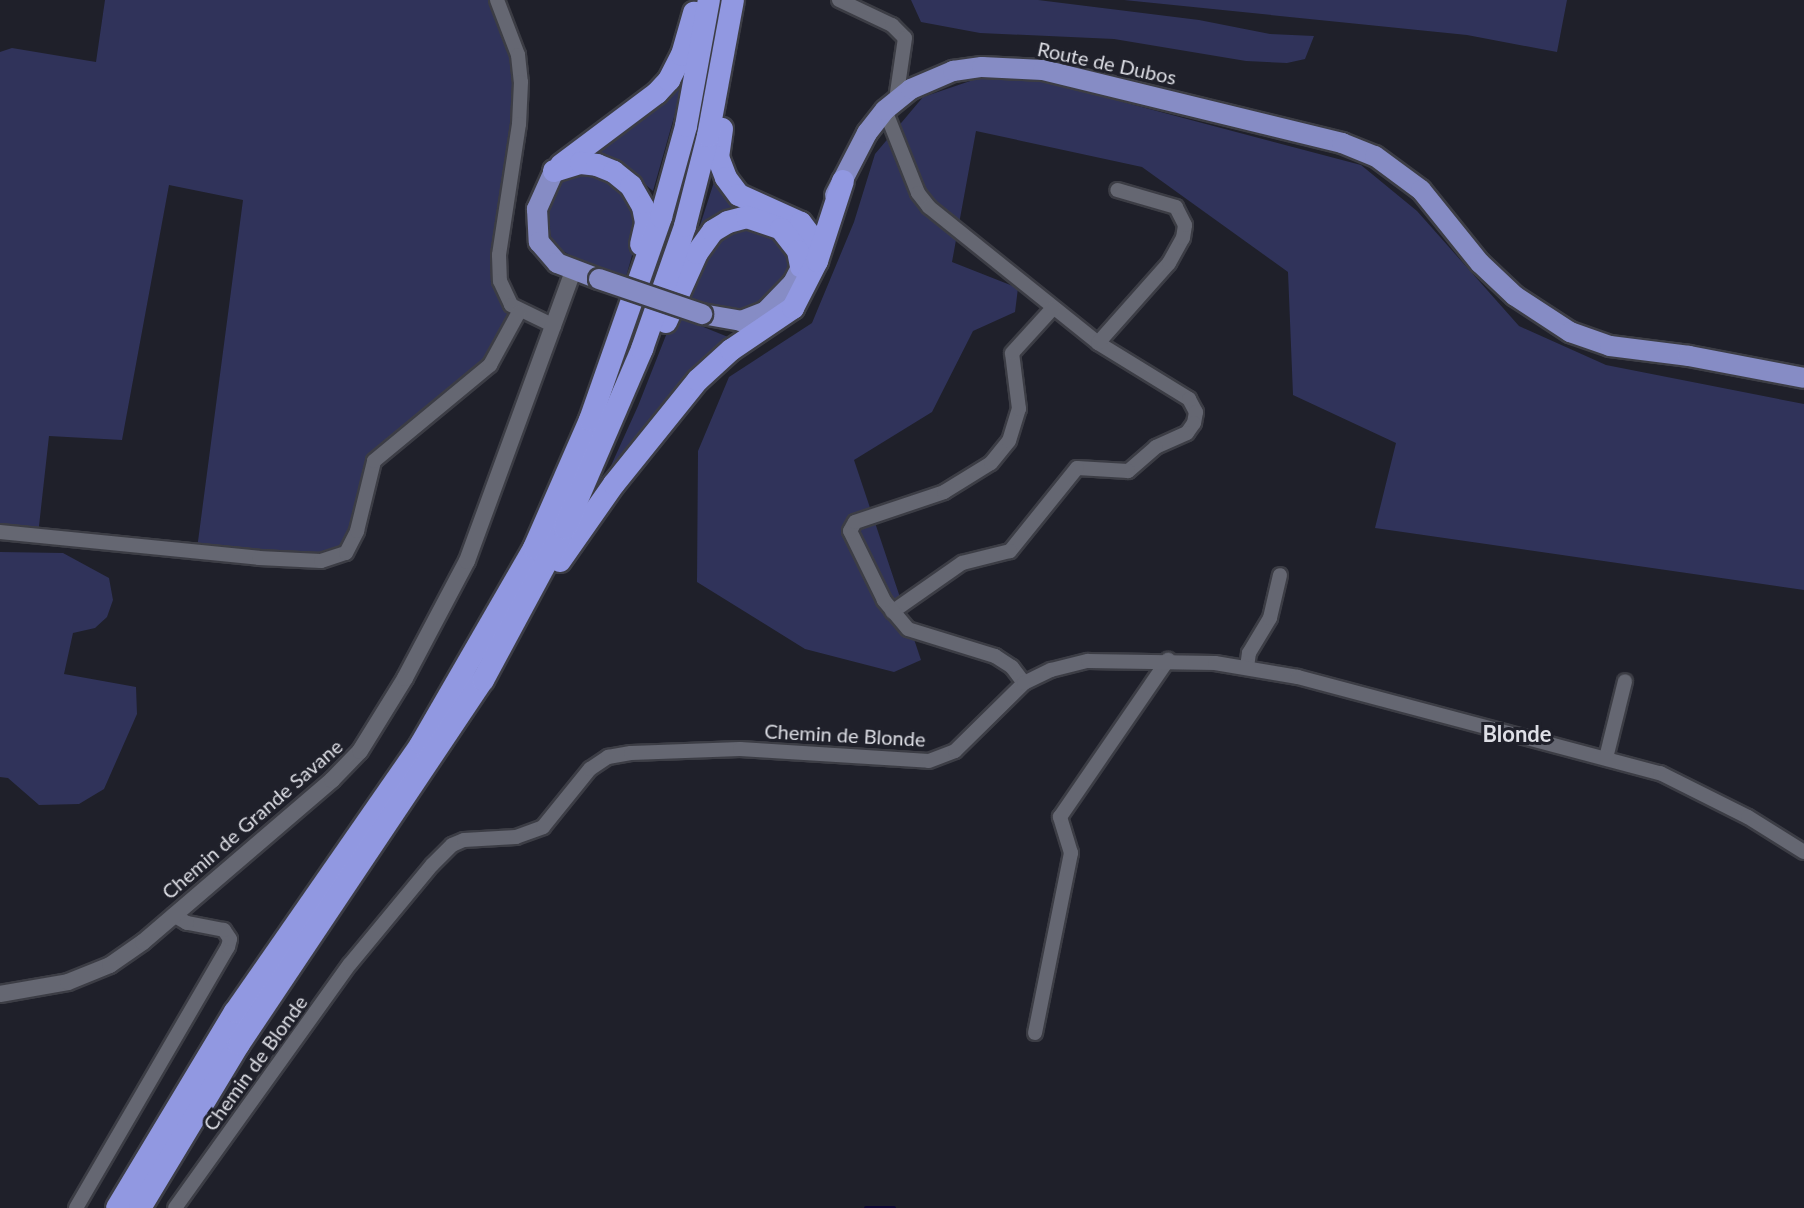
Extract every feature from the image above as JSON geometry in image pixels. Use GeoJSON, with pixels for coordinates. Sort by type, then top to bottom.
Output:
{"type":"FeatureCollection","features":[{"type":"Feature","properties":{"kind":"highway"},"geometry":{"type":"LineString","coordinates":[[554,171],[657,93],[669,80],[682,55],[696,0]]}},
{"type":"Feature","properties":{"kind":"highway"},"geometry":{"type":"LineString","coordinates":[[117,1208],[235,1012],[421,744],[534,548],[590,420],[661,217],[686,126],[709,0]]}},
{"type":"Feature","properties":{"kind":"highway"},"geometry":{"type":"LineString","coordinates":[[604,445],[685,226],[708,136],[733,0]]}},
{"type":"Feature","properties":{"kind":"highway"},"geometry":{"type":"LineString","coordinates":[[743,0],[718,157],[726,178],[739,195],[794,218],[806,226],[814,240]]}},
{"type":"Feature","properties":{"kind":"highway"},"geometry":{"type":"LineString","coordinates":[[554,171],[581,163],[614,172],[631,186],[643,207],[646,223],[595,375],[590,420]]}},
{"type":"Feature","properties":{"kind":"highway"},"geometry":{"type":"LineString","coordinates":[[518,617],[614,484],[698,380],[731,350],[793,308],[817,261],[838,189]]}},
{"type":"Feature","properties":{"kind":"highway"},"geometry":{"type":"LineString","coordinates":[[794,218],[838,189]]}},
{"type":"Feature","properties":{"kind":"highway"},"geometry":{"type":"LineString","coordinates":[[140,1208],[239,1044],[421,778],[518,617],[652,352],[697,253],[713,231],[728,222],[747,217],[766,221],[791,238],[801,267]]}},
{"type":"Feature","properties":{"kind":"main road","name":"Route de Dubos"},"geometry":{"type":"LineString","coordinates":[[573,271],[702,314],[741,321],[756,316],[785,295],[867,133],[890,105],[924,81],[953,71],[982,67],[1043,70],[1342,143],[1375,156],[1421,190],[1480,263],[1544,318],[1610,346],[1804,389]]}},
{"type":"Feature","properties":{"kind":"main road"},"geometry":{"type":"LineString","coordinates":[[554,171],[540,195],[536,228],[545,253],[573,271]]}},
{"type":"Feature","properties":{"kind":"main road","name":"Route de Dubos"},"geometry":{"type":"LineString","coordinates":[[1642,352],[1689,356],[1804,378]]}},
{"type":"Feature","properties":{"kind":"street"},"geometry":{"type":"LineString","coordinates":[[497,0],[518,55],[521,82],[519,124],[499,255],[505,296],[519,312],[554,326]]}},
{"type":"Feature","properties":{"kind":"street"},"geometry":{"type":"LineString","coordinates":[[839,0],[892,25],[905,38],[890,105],[923,201],[1098,343],[1189,399],[1196,412],[1192,428],[1156,447],[1125,472],[1077,468],[1010,551],[962,563],[892,612]]}},
{"type":"Feature","properties":{"kind":"street"},"geometry":{"type":"LineString","coordinates":[[1098,343],[1169,263],[1183,238],[1185,225],[1176,207],[1117,190]]}},
{"type":"Feature","properties":{"kind":"street","name":"Chemin de Grande Savane"},"geometry":{"type":"LineString","coordinates":[[0,994],[89,976],[143,942],[332,780],[360,751],[405,678],[467,561],[573,271]]}},
{"type":"Feature","properties":{"kind":"street"},"geometry":{"type":"LineString","coordinates":[[1024,683],[1012,667],[995,656],[916,634],[892,612],[852,539],[851,526],[859,520],[944,492],[991,463],[1009,441],[1019,409],[1012,353],[1053,308]]}},
{"type":"Feature","properties":{"kind":"street"},"geometry":{"type":"LineString","coordinates":[[0,532],[259,558],[321,561],[346,553],[357,531],[374,461],[490,365],[519,312]]}},
{"type":"Feature","properties":{"kind":"street"},"geometry":{"type":"LineString","coordinates":[[1247,667],[1249,653],[1270,618],[1280,575]]}},
{"type":"Feature","properties":{"kind":"street"},"geometry":{"type":"LineString","coordinates":[[1035,1033],[1071,853],[1070,842],[1059,819],[1168,660]]}},
{"type":"Feature","properties":{"kind":"street","name":"Chemin de Blonde"},"geometry":{"type":"LineString","coordinates":[[175,1208],[350,964],[452,845],[464,840],[516,837],[543,827],[590,769],[608,757],[631,753],[740,749],[929,761],[955,751],[1024,683],[1051,670],[1088,661],[1168,660],[1247,667],[1606,758],[1674,779],[1748,817],[1804,852]]}},
{"type":"Feature","properties":{"kind":"street"},"geometry":{"type":"LineString","coordinates":[[1606,758],[1625,681]]}},
{"type":"Feature","properties":{"kind":"street"},"geometry":{"type":"LineString","coordinates":[[76,1208],[228,947],[230,939],[224,930],[187,923],[173,915]]}},
{"type":"Feature","properties":{"kind":"shaded area"},"geometry":{"type":"Polygon","coordinates":[[[105,0],[497,0],[518,55],[500,281],[519,312],[502,347],[383,451],[346,553],[321,561],[197,549],[243,200],[169,185],[122,440],[49,436],[38,535],[0,532],[0,52],[12,48],[96,62],[105,0]]]}},
{"type":"Feature","properties":{"kind":"shaded area"},"geometry":{"type":"Polygon","coordinates":[[[911,0],[1038,0],[1199,20],[1270,34],[1314,36],[1305,59],[1287,63],[1246,61],[1114,39],[980,33],[921,22],[911,0]]]}},
{"type":"Feature","properties":{"kind":"shaded area"},"geometry":{"type":"Polygon","coordinates":[[[1124,0],[1567,0],[1557,52],[1467,35],[1124,0]]]}},
{"type":"Feature","properties":{"kind":"shaded area"},"geometry":{"type":"Polygon","coordinates":[[[982,77],[1040,80],[1361,165],[1417,211],[1519,326],[1606,365],[1804,404],[1804,590],[1375,528],[1396,443],[1293,395],[1288,272],[1142,167],[976,131],[952,262],[1018,288],[1015,312],[973,331],[932,412],[854,460],[921,660],[894,672],[805,649],[697,582],[698,451],[729,377],[812,323],[854,222],[875,154],[923,97],[982,77]]]}},
{"type":"Feature","properties":{"kind":"shaded area"},"geometry":{"type":"Polygon","coordinates":[[[680,80],[684,82],[653,191],[618,162],[590,154],[680,80]]]}},
{"type":"Feature","properties":{"kind":"shaded area"},"geometry":{"type":"Polygon","coordinates":[[[570,173],[595,174],[620,184],[638,203],[639,230],[626,277],[586,264],[554,246],[546,221],[548,206],[560,180],[570,173]]]}},
{"type":"Feature","properties":{"kind":"shaded area"},"geometry":{"type":"Polygon","coordinates":[[[715,179],[733,202],[748,210],[693,247],[715,179]]]}},
{"type":"Feature","properties":{"kind":"shaded area"},"geometry":{"type":"Polygon","coordinates":[[[742,226],[776,232],[792,257],[785,278],[764,300],[742,310],[720,309],[685,297],[713,247],[742,226]]]}},
{"type":"Feature","properties":{"kind":"shaded area"},"geometry":{"type":"Polygon","coordinates":[[[674,315],[733,339],[600,490],[638,406],[674,315]]]}},
{"type":"Feature","properties":{"kind":"shaded area"},"geometry":{"type":"Polygon","coordinates":[[[0,552],[63,553],[109,578],[113,600],[107,617],[95,628],[73,633],[64,674],[136,687],[137,714],[104,789],[79,804],[39,805],[8,778],[0,777],[0,552]]]}},
{"type":"Feature","properties":{"kind":"waterway"},"geometry":{"type":"LineString","coordinates":[[866,1208],[894,1208]]}},
{"type":"Feature","properties":{"kind":"district","name":"Blonde"},"geometry":{"type":"Point","coordinates":[1517,734]}}]}
